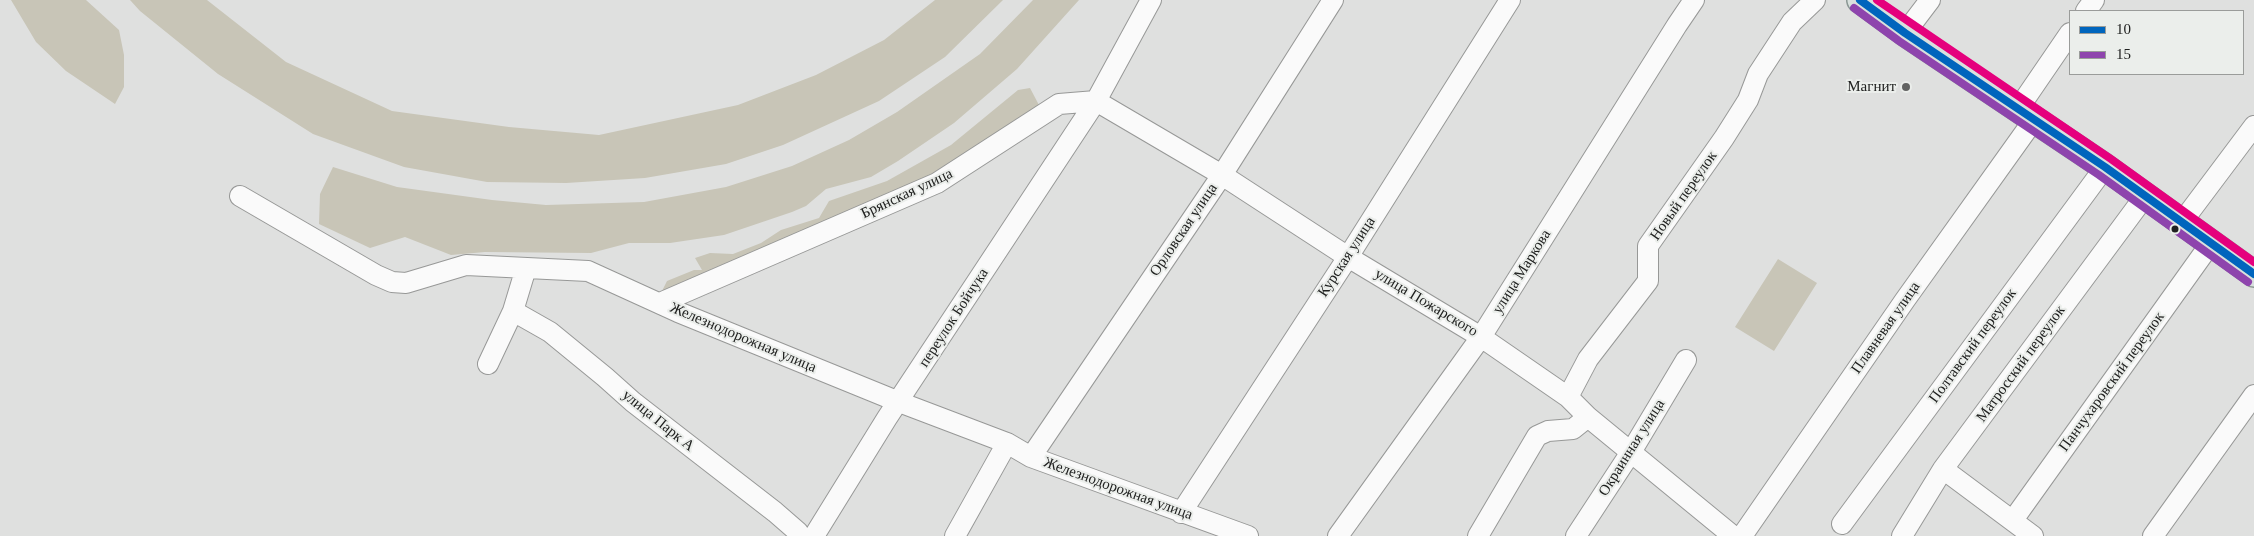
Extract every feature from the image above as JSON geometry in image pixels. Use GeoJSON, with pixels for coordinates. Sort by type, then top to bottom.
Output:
{"type":"FeatureCollection","features":[{"type":"Feature","properties":{"kind":"main road"},"geometry":{"type":"LineString","coordinates":[[1860,0],[2025,115],[2105,167],[2254,274]]}},
{"type":"Feature","properties":{"kind":"street"},"geometry":{"type":"LineString","coordinates":[[1096,101],[1150,0]]}},
{"type":"Feature","properties":{"kind":"street","name":"Орловская улица"},"geometry":{"type":"LineString","coordinates":[[1031,457],[1222,175],[1333,0]]}},
{"type":"Feature","properties":{"kind":"street","name":"Курская улица"},"geometry":{"type":"LineString","coordinates":[[1181,513],[1348,257],[1510,0]]}},
{"type":"Feature","properties":{"kind":"street","name":"улица Маркова"},"geometry":{"type":"LineString","coordinates":[[1338,536],[1481,337],[1694,0]]}},
{"type":"Feature","properties":{"kind":"street","name":"Новый переулок"},"geometry":{"type":"LineString","coordinates":[[1568,397],[1588,359],[1648,281],[1648,246],[1724,138],[1748,100],[1758,74],[1792,22],[1815,0]]}},
{"type":"Feature","properties":{"kind":"street"},"geometry":{"type":"LineString","coordinates":[[1905,33],[1930,0]]}},
{"type":"Feature","properties":{"kind":"street","name":"Плавневая улица"},"geometry":{"type":"LineString","coordinates":[[1742,536],[1905,300],[2025,115],[2069,36]]}},
{"type":"Feature","properties":{"kind":"street","name":"улица Пожарского"},"geometry":{"type":"LineString","coordinates":[[1096,101],[1222,175],[1348,257],[1481,337],[1568,397],[1588,417],[1734,536]]}},
{"type":"Feature","properties":{"kind":"street","name":"Брянская улица"},"geometry":{"type":"LineString","coordinates":[[660,303],[937,183],[1059,104],[1096,101]]}},
{"type":"Feature","properties":{"kind":"street","name":"переулок Бойчука"},"geometry":{"type":"LineString","coordinates":[[814,536],[887,418],[1096,101]]}},
{"type":"Feature","properties":{"kind":"street"},"geometry":{"type":"LineString","coordinates":[[2182,222],[2254,126]]}},
{"type":"Feature","properties":{"kind":"street","name":"Полтавский переулок"},"geometry":{"type":"LineString","coordinates":[[1842,524],[2105,167]]}},
{"type":"Feature","properties":{"kind":"street","name":"Железнодорожная улица"},"geometry":{"type":"LineString","coordinates":[[240,196],[376,275],[392,282],[406,283],[466,265],[588,271],[660,303],[899,402],[1007,442],[1031,457],[1248,536]]}},
{"type":"Feature","properties":{"kind":"street","name":"Матросский переулок"},"geometry":{"type":"LineString","coordinates":[[1902,536],[1943,469],[2145,196]]}},
{"type":"Feature","properties":{"kind":"street","name":"Панчухаровский переулок"},"geometry":{"type":"LineString","coordinates":[[2013,520],[2211,243]]}},
{"type":"Feature","properties":{"kind":"street"},"geometry":{"type":"LineString","coordinates":[[488,364],[513,311],[526,268]]}},
{"type":"Feature","properties":{"kind":"street","name":"улица Парк А"},"geometry":{"type":"LineString","coordinates":[[513,311],[550,332],[632,402],[775,512],[798,532],[800,536]]}},
{"type":"Feature","properties":{"kind":"street","name":"Окраинная улица"},"geometry":{"type":"LineString","coordinates":[[1576,536],[1631,452],[1686,360]]}},
{"type":"Feature","properties":{"kind":"street"},"geometry":{"type":"LineString","coordinates":[[2153,536],[2254,394]]}},
{"type":"Feature","properties":{"kind":"street"},"geometry":{"type":"LineString","coordinates":[[1478,536],[1538,436],[1548,431],[1573,429],[1588,417]]}},
{"type":"Feature","properties":{"kind":"street"},"geometry":{"type":"LineString","coordinates":[[955,536],[1007,442]]}},
{"type":"Feature","properties":{"kind":"street"},"geometry":{"type":"LineString","coordinates":[[1943,469],[2033,536]]}},
{"type":"Feature","properties":{"kind":"shaded area"},"geometry":{"type":"Polygon","coordinates":[[[11,0],[86,0],[119,30],[124,55],[124,87],[115,104],[66,71],[36,42],[11,0]]]}},
{"type":"Feature","properties":{"kind":"shaded area"},"geometry":{"type":"Polygon","coordinates":[[[130,0],[207,0],[286,62],[392,111],[509,127],[599,135],[738,105],[816,75],[884,40],[935,0],[1003,0],[945,57],[879,101],[783,145],[726,164],[645,178],[566,183],[487,182],[404,167],[313,134],[218,74],[140,11],[130,0]]]}},
{"type":"Feature","properties":{"kind":"shaded area"},"geometry":{"type":"Polygon","coordinates":[[[1033,0],[1079,0],[1017,69],[954,123],[871,177],[826,189],[806,206],[724,235],[670,243],[629,243],[591,253],[485,252],[451,255],[405,237],[370,248],[319,224],[320,194],[333,167],[397,187],[492,200],[546,205],[644,202],[726,187],[792,166],[849,140],[897,112],[980,54],[1033,0]]]}},
{"type":"Feature","properties":{"kind":"shaded area"},"geometry":{"type":"Polygon","coordinates":[[[1030,88],[1040,107],[937,173],[660,295],[667,281],[694,270],[702,270],[695,258],[710,253],[733,254],[761,243],[781,230],[819,218],[829,201],[887,181],[951,145],[1018,90],[1030,88]]]}},
{"type":"Feature","properties":{"kind":"shaded area"},"geometry":{"type":"Polygon","coordinates":[[[1778,259],[1817,283],[1774,351],[1735,327],[1778,259]]]}},
{"type":"Feature","properties":{"kind":"transit line","name":"10"},"geometry":{"type":"LineString","coordinates":[[1860,0],[1905,33],[2105,167],[2254,274]]}},
{"type":"Feature","properties":{"kind":"transit line"},"geometry":{"type":"LineString","coordinates":[[1877,0],[2111,159],[2254,262]]}},
{"type":"Feature","properties":{"kind":"transit line","name":"15"},"geometry":{"type":"LineString","coordinates":[[1854,8],[1899,41],[2099,175],[2248,282]]}},
{"type":"Feature","properties":{"kind":"place","name":"Магнит"},"geometry":{"type":"Point","coordinates":[1906,87]}}]}
